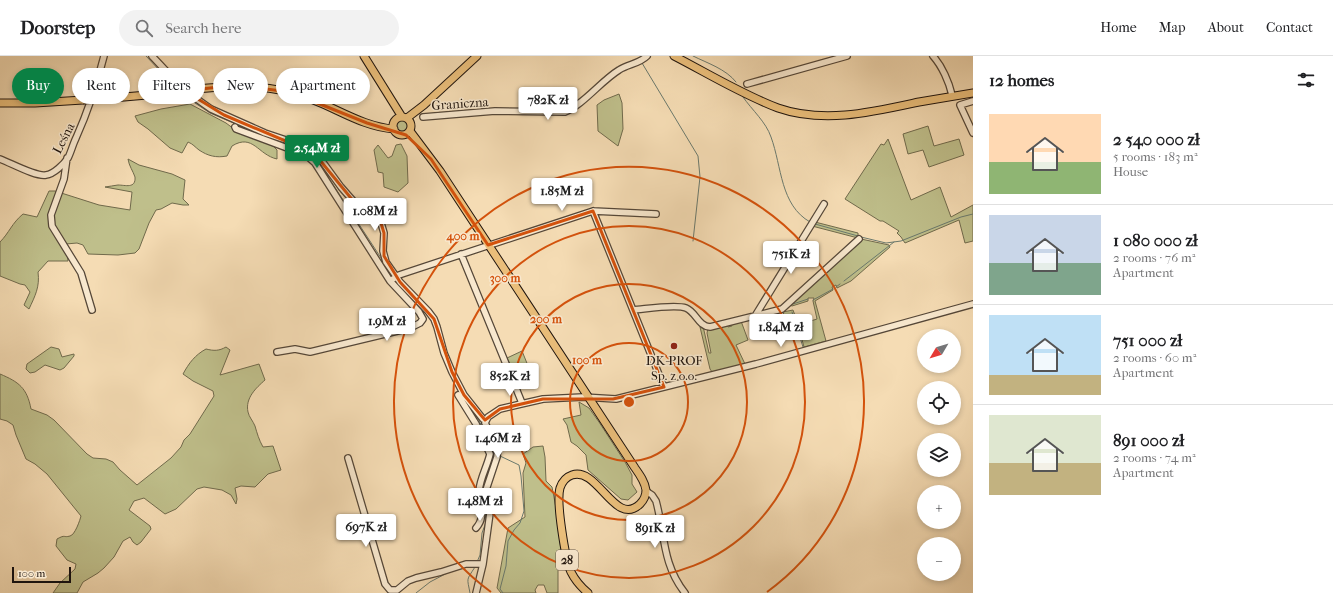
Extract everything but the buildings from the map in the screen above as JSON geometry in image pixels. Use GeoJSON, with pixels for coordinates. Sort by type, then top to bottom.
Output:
{"type":"FeatureCollection","features":[{"type":"Feature","properties":{"kind":"main road"},"geometry":{"type":"LineString","coordinates":[[364,56],[390,95],[401,122],[400,135],[408,133],[412,126],[401,122]]}},
{"type":"Feature","properties":{"kind":"main road"},"geometry":{"type":"LineString","coordinates":[[0,103],[35,103],[101,99],[170,93],[235,85],[290,92],[310,98],[363,122],[379,127],[401,122],[424,105],[477,56]]}},
{"type":"Feature","properties":{"kind":"main road"},"geometry":{"type":"LineString","coordinates":[[674,56],[773,106],[817,116],[866,113],[973,92]]}},
{"type":"Feature","properties":{"kind":"main road"},"geometry":{"type":"LineString","coordinates":[[952,95],[973,89]]}},
{"type":"Feature","properties":{"kind":"main road"},"geometry":{"type":"LineString","coordinates":[[408,133],[440,171],[639,474],[646,491]]}},
{"type":"Feature","properties":{"kind":"main road","name":"28"},"geometry":{"type":"LineString","coordinates":[[588,593],[576,580],[569,567],[565,550],[559,501],[560,490],[564,481],[572,475],[582,475],[588,478],[614,503],[623,508],[633,508],[640,504],[645,498],[646,491]]}},
{"type":"Feature","properties":{"kind":"street","name":"Leśna"},"geometry":{"type":"LineString","coordinates":[[0,159],[38,175],[46,175],[51,173],[67,158],[83,122],[104,56]]}},
{"type":"Feature","properties":{"kind":"street"},"geometry":{"type":"LineString","coordinates":[[152,56],[184,90],[211,109],[264,133],[301,145],[314,153],[322,161],[341,188],[355,203],[380,222],[384,233],[384,256],[396,277],[434,319],[438,327],[444,353],[452,372],[464,395],[481,421],[490,454],[482,475],[479,491],[482,516],[480,523],[476,528]]}},
{"type":"Feature","properties":{"kind":"street","name":"Graniczna"},"geometry":{"type":"LineString","coordinates":[[424,117],[495,111],[565,112],[572,110],[591,92],[620,69],[640,62],[647,56]]}},
{"type":"Feature","properties":{"kind":"street"},"geometry":{"type":"LineString","coordinates":[[747,84],[847,56]]}},
{"type":"Feature","properties":{"kind":"street"},"geometry":{"type":"LineString","coordinates":[[933,56],[937,61],[952,95]]}},
{"type":"Feature","properties":{"kind":"street"},"geometry":{"type":"LineString","coordinates":[[973,102],[960,105],[973,133]]}},
{"type":"Feature","properties":{"kind":"street"},"geometry":{"type":"LineString","coordinates":[[235,127],[236,129],[306,155],[315,162],[390,281],[419,312],[423,319],[420,323],[410,328],[310,352],[295,349],[277,352]]}},
{"type":"Feature","properties":{"kind":"street"},"geometry":{"type":"LineString","coordinates":[[67,158],[64,179],[51,215],[52,226],[81,273],[92,310]]}},
{"type":"Feature","properties":{"kind":"street"},"geometry":{"type":"LineString","coordinates":[[755,316],[824,204]]}},
{"type":"Feature","properties":{"kind":"street"},"geometry":{"type":"LineString","coordinates":[[390,281],[396,277],[461,254],[593,211],[656,214]]}},
{"type":"Feature","properties":{"kind":"street"},"geometry":{"type":"LineString","coordinates":[[593,211],[664,388]]}},
{"type":"Feature","properties":{"kind":"street"},"geometry":{"type":"LineString","coordinates":[[633,310],[681,307],[687,308],[701,323],[710,327],[781,310],[859,239]]}},
{"type":"Feature","properties":{"kind":"street"},"geometry":{"type":"LineString","coordinates":[[461,254],[522,403]]}},
{"type":"Feature","properties":{"kind":"street"},"geometry":{"type":"LineString","coordinates":[[481,421],[500,409],[543,399],[588,397],[613,399],[664,388],[973,304]]}},
{"type":"Feature","properties":{"kind":"street"},"geometry":{"type":"LineString","coordinates":[[458,395],[481,421],[485,423],[498,448],[486,490],[490,513],[477,564],[476,593]]}},
{"type":"Feature","properties":{"kind":"street"},"geometry":{"type":"LineString","coordinates":[[348,458],[385,584],[390,590],[397,590],[408,581],[416,578],[466,564],[477,564]]}},
{"type":"Feature","properties":{"kind":"street"},"geometry":{"type":"LineString","coordinates":[[479,491],[486,490]]}},
{"type":"Feature","properties":{"kind":"street"},"geometry":{"type":"LineString","coordinates":[[646,491],[652,494],[655,498],[667,559],[674,577],[684,593]]}},
{"type":"Feature","properties":{"kind":"highlighted area"},"geometry":{"type":"Polygon","coordinates":[[[235,85],[290,92],[367,123],[406,135],[431,159],[488,245],[593,211],[664,387],[613,399],[543,399],[500,409],[485,420],[464,395],[452,372],[434,319],[400,282],[384,256],[384,233],[381,223],[355,203],[314,153],[224,115],[185,91],[235,85]]]}},
{"type":"Feature","properties":{"kind":"green space"},"geometry":{"type":"Polygon","coordinates":[[[619,94],[622,103],[623,129],[618,146],[598,131],[597,105],[604,100],[619,94]]]}},
{"type":"Feature","properties":{"kind":"green space"},"geometry":{"type":"Polygon","coordinates":[[[190,104],[226,123],[238,132],[273,146],[277,150],[277,159],[270,157],[250,143],[245,142],[232,146],[227,156],[219,157],[206,154],[188,142],[182,153],[170,148],[138,122],[135,116],[161,109],[190,104]]]}},
{"type":"Feature","properties":{"kind":"green space"},"geometry":{"type":"Polygon","coordinates":[[[400,120],[404,120],[408,126],[404,132],[400,132],[396,128],[396,124],[400,120]]]}},
{"type":"Feature","properties":{"kind":"green space"},"geometry":{"type":"Polygon","coordinates":[[[928,126],[934,146],[959,139],[964,155],[929,167],[923,150],[908,154],[903,134],[928,126]]]}},
{"type":"Feature","properties":{"kind":"green space"},"geometry":{"type":"Polygon","coordinates":[[[888,139],[911,200],[940,187],[951,217],[973,205],[973,241],[965,243],[959,220],[905,243],[897,233],[899,231],[845,199],[881,144],[884,145],[888,139]]]}},
{"type":"Feature","properties":{"kind":"green space"},"geometry":{"type":"Polygon","coordinates":[[[401,144],[407,156],[408,183],[398,192],[384,187],[383,173],[378,172],[374,150],[378,145],[388,158],[392,156],[396,145],[401,144]]]}},
{"type":"Feature","properties":{"kind":"green space"},"geometry":{"type":"Polygon","coordinates":[[[128,159],[139,165],[172,174],[185,180],[183,199],[189,205],[172,203],[156,210],[149,223],[139,249],[135,253],[118,255],[88,254],[83,245],[77,243],[66,244],[68,261],[48,261],[38,272],[38,287],[29,309],[24,305],[30,292],[25,285],[0,276],[0,242],[23,214],[37,217],[49,191],[55,191],[99,205],[130,210],[132,192],[105,187],[118,185],[130,186],[134,183],[135,177],[128,159]]]}},
{"type":"Feature","properties":{"kind":"green space"},"geometry":{"type":"Polygon","coordinates":[[[815,222],[858,233],[858,238],[812,226],[815,222]]]}},
{"type":"Feature","properties":{"kind":"green space"},"geometry":{"type":"Polygon","coordinates":[[[861,239],[889,245],[890,247],[851,281],[837,288],[836,285],[832,287],[833,290],[815,301],[826,341],[804,347],[798,325],[817,319],[813,301],[814,298],[808,298],[808,301],[792,306],[790,305],[861,239]]]}},
{"type":"Feature","properties":{"kind":"green space"},"geometry":{"type":"Polygon","coordinates":[[[793,310],[797,321],[787,323],[783,312],[793,310]]]}},
{"type":"Feature","properties":{"kind":"green space"},"geometry":{"type":"Polygon","coordinates":[[[741,321],[748,340],[736,345],[745,364],[715,373],[712,372],[700,327],[703,326],[709,353],[711,353],[707,333],[708,328],[727,324],[728,327],[732,326],[731,323],[741,321]]]}},
{"type":"Feature","properties":{"kind":"green space"},"geometry":{"type":"Polygon","coordinates":[[[51,347],[59,349],[62,357],[74,354],[74,356],[64,368],[60,370],[45,365],[35,372],[30,373],[26,369],[27,364],[51,347]]]}},
{"type":"Feature","properties":{"kind":"green space"},"geometry":{"type":"Polygon","coordinates":[[[226,347],[230,350],[220,375],[259,364],[265,380],[252,394],[248,402],[248,412],[263,447],[273,446],[281,470],[268,474],[255,487],[241,486],[235,488],[237,499],[236,504],[231,495],[222,490],[204,487],[197,489],[176,509],[165,514],[144,498],[134,501],[129,510],[150,526],[151,529],[141,542],[137,545],[130,537],[123,541],[114,557],[98,573],[83,582],[77,593],[53,593],[60,583],[75,569],[76,564],[67,560],[56,546],[57,539],[72,535],[81,516],[47,474],[26,459],[13,425],[0,419],[0,374],[17,383],[21,387],[27,396],[31,409],[47,415],[54,420],[87,454],[93,458],[106,459],[113,462],[137,485],[171,458],[181,447],[184,440],[190,434],[214,396],[213,391],[183,374],[188,366],[195,357],[206,349],[216,350],[226,347]]]}},
{"type":"Feature","properties":{"kind":"green space"},"geometry":{"type":"Polygon","coordinates":[[[522,351],[535,383],[520,389],[507,358],[522,351]]]}},
{"type":"Feature","properties":{"kind":"green space"},"geometry":{"type":"Polygon","coordinates":[[[579,402],[589,408],[632,475],[632,484],[637,492],[628,500],[621,499],[588,470],[586,455],[571,442],[567,425],[563,419],[581,415],[579,402]]]}},
{"type":"Feature","properties":{"kind":"green space"},"geometry":{"type":"Polygon","coordinates":[[[543,446],[546,481],[552,487],[558,518],[561,551],[558,559],[558,593],[547,593],[544,585],[538,585],[535,590],[536,593],[501,593],[497,588],[508,528],[525,517],[523,473],[526,463],[523,454],[533,447],[543,446]]]}},
{"type":"Feature","properties":{"kind":"waterway"},"geometry":{"type":"LineString","coordinates":[[146,56],[157,68]]}},
{"type":"Feature","properties":{"kind":"waterway"},"geometry":{"type":"LineString","coordinates":[[693,56],[727,73],[736,82]]}},
{"type":"Feature","properties":{"kind":"waterway"},"geometry":{"type":"LineString","coordinates":[[642,63],[698,156],[700,177],[693,241]]}},
{"type":"Feature","properties":{"kind":"waterway"},"geometry":{"type":"LineString","coordinates":[[743,97],[769,132],[787,196],[800,215],[810,222]]}},
{"type":"Feature","properties":{"kind":"waterway"},"geometry":{"type":"LineString","coordinates":[[196,104],[210,113],[262,135]]}},
{"type":"Feature","properties":{"kind":"waterway"},"geometry":{"type":"LineString","coordinates":[[265,136],[300,148]]}},
{"type":"Feature","properties":{"kind":"waterway"},"geometry":{"type":"LineString","coordinates":[[317,160],[383,261]]}},
{"type":"Feature","properties":{"kind":"waterway"},"geometry":{"type":"LineString","coordinates":[[861,237],[886,243],[901,241],[961,217],[973,214]]}},
{"type":"Feature","properties":{"kind":"waterway"},"geometry":{"type":"LineString","coordinates":[[815,224],[858,236]]}},
{"type":"Feature","properties":{"kind":"waterway"},"geometry":{"type":"LineString","coordinates":[[844,281],[894,242]]}},
{"type":"Feature","properties":{"kind":"waterway"},"geometry":{"type":"LineString","coordinates":[[395,281],[422,309]]}},
{"type":"Feature","properties":{"kind":"waterway"},"geometry":{"type":"LineString","coordinates":[[836,287],[840,284]]}},
{"type":"Feature","properties":{"kind":"waterway"},"geometry":{"type":"LineString","coordinates":[[813,300],[833,289]]}},
{"type":"Feature","properties":{"kind":"waterway"},"geometry":{"type":"LineString","coordinates":[[793,304],[808,299]]}},
{"type":"Feature","properties":{"kind":"waterway"},"geometry":{"type":"LineString","coordinates":[[792,312],[803,347]]}},
{"type":"Feature","properties":{"kind":"waterway"},"geometry":{"type":"LineString","coordinates":[[477,417],[495,451]]}},
{"type":"Feature","properties":{"kind":"waterway"},"geometry":{"type":"LineString","coordinates":[[477,562],[480,555],[482,533],[486,522],[483,487],[493,456],[493,448]]}},
{"type":"Feature","properties":{"kind":"waterway"},"geometry":{"type":"LineString","coordinates":[[500,456],[519,465],[524,511],[520,523],[508,541],[506,566],[500,589],[503,593]]}},
{"type":"Feature","properties":{"kind":"waterway"},"geometry":{"type":"LineString","coordinates":[[470,593],[468,579],[475,567]]}},
{"type":"Feature","properties":{"kind":"waterway"},"geometry":{"type":"LineString","coordinates":[[416,593],[430,582],[449,572]]}},
{"type":"Feature","properties":{"kind":"place","name":"DK-PROF Sp. z o.o."},"geometry":{"type":"Point","coordinates":[674,346]}}]}
